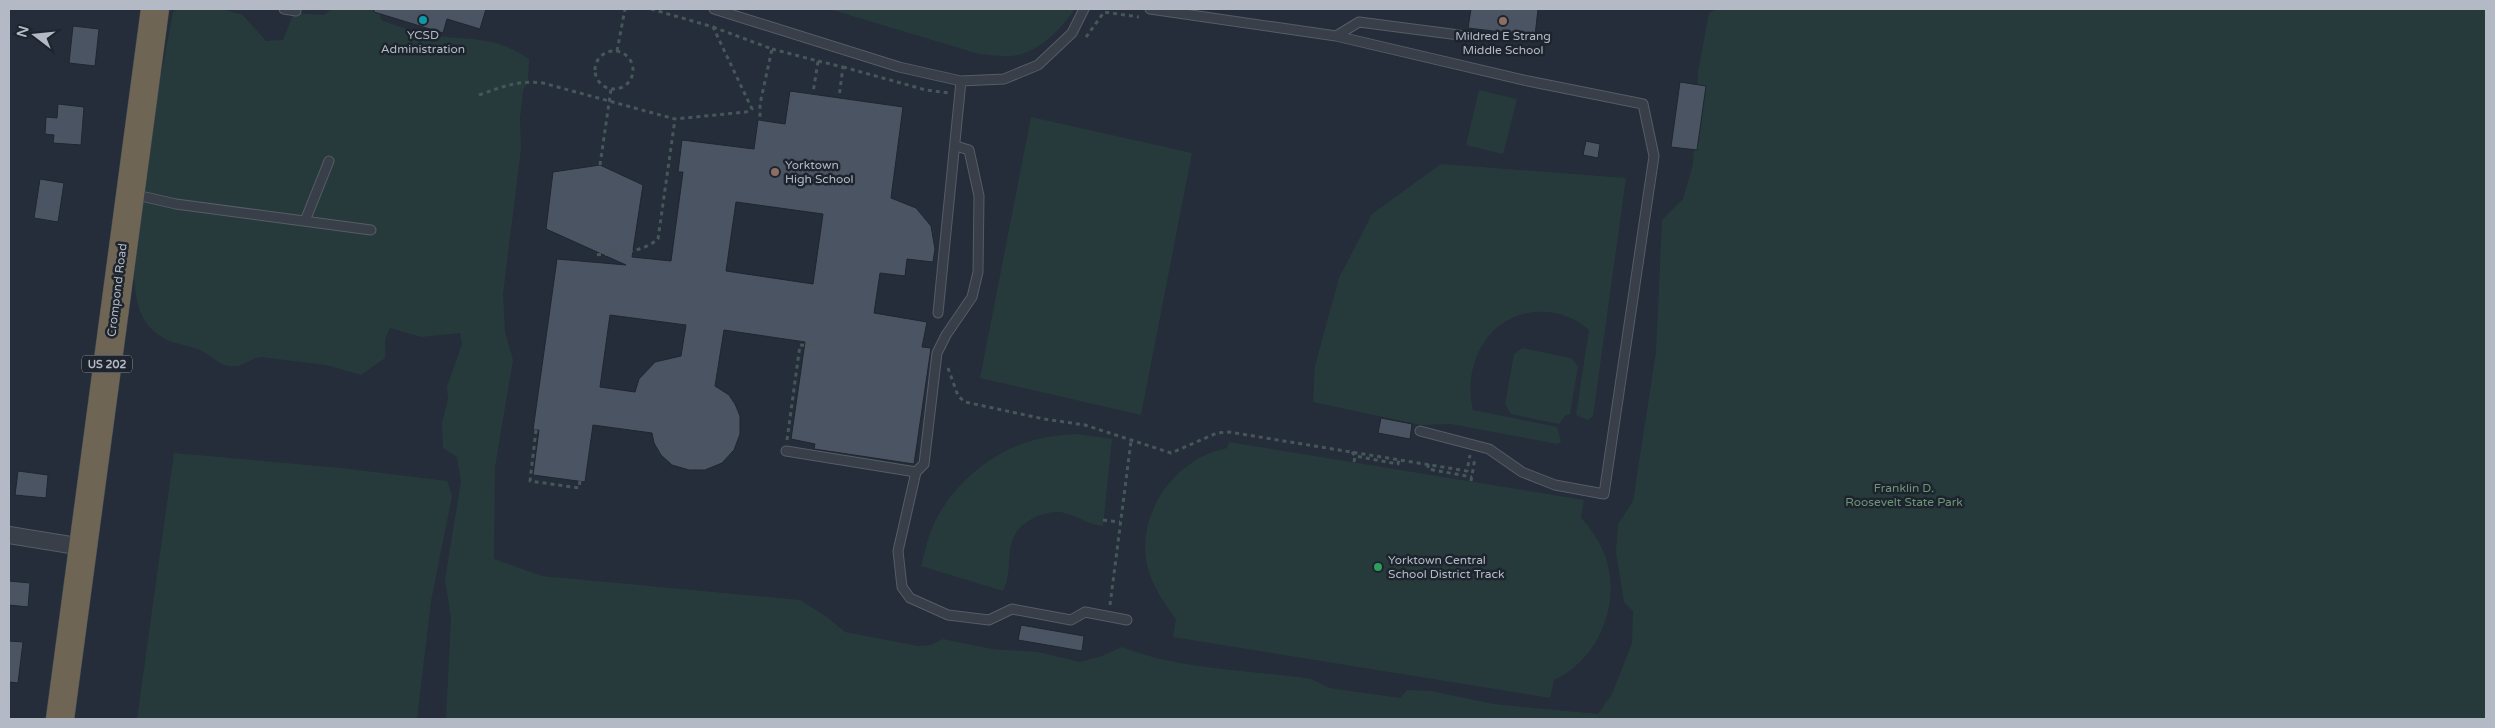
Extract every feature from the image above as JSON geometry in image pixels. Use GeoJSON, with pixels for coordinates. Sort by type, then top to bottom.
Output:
{"type":"FeatureCollection","features":[{"type":"Feature","properties":{"kind":"highway","name":"Crompond Road"},"geometry":{"type":"LineString","coordinates":[[60,719],[155,9]]}},
{"type":"Feature","properties":{"kind":"street"},"geometry":{"type":"LineString","coordinates":[[9,535],[83,547]]}},
{"type":"Feature","properties":{"kind":"lane"},"geometry":{"type":"LineString","coordinates":[[284,9],[296,11]]}},
{"type":"Feature","properties":{"kind":"lane"},"geometry":{"type":"LineString","coordinates":[[714,9],[899,67],[961,81],[1004,79],[1038,65],[1072,33],[1084,9]]}},
{"type":"Feature","properties":{"kind":"lane"},"geometry":{"type":"LineString","coordinates":[[1150,9],[1336,36],[1528,81],[1643,104],[1654,156],[1604,494],[1555,484],[1522,472],[1489,449],[1420,431]]}},
{"type":"Feature","properties":{"kind":"lane"},"geometry":{"type":"LineString","coordinates":[[1336,36],[1359,22],[1459,36]]}},
{"type":"Feature","properties":{"kind":"lane"},"geometry":{"type":"LineString","coordinates":[[938,313],[961,81]]}},
{"type":"Feature","properties":{"kind":"lane"},"geometry":{"type":"LineString","coordinates":[[956,146],[969,150],[979,196],[978,272],[972,297],[946,335],[937,353],[924,464],[916,472],[898,552],[902,588],[910,598],[948,615],[989,620],[1012,609],[1071,620],[1085,612],[1128,620]]}},
{"type":"Feature","properties":{"kind":"lane"},"geometry":{"type":"LineString","coordinates":[[305,221],[330,161]]}},
{"type":"Feature","properties":{"kind":"lane"},"geometry":{"type":"LineString","coordinates":[[130,194],[176,204],[371,230]]}},
{"type":"Feature","properties":{"kind":"lane"},"geometry":{"type":"LineString","coordinates":[[786,451],[916,472]]}},
{"type":"Feature","properties":{"kind":"path"},"geometry":{"type":"LineString","coordinates":[[617,51],[625,9]]}},
{"type":"Feature","properties":{"kind":"path"},"geometry":{"type":"LineString","coordinates":[[651,9],[713,27],[772,49],[843,68],[839,97]]}},
{"type":"Feature","properties":{"kind":"path"},"geometry":{"type":"LineString","coordinates":[[1085,39],[1104,10],[1141,17]]}},
{"type":"Feature","properties":{"kind":"path"},"geometry":{"type":"LineString","coordinates":[[713,27],[752,109]]}},
{"type":"Feature","properties":{"kind":"path"},"geometry":{"type":"LineString","coordinates":[[760,121],[760,104],[772,49]]}},
{"type":"Feature","properties":{"kind":"path"},"geometry":{"type":"LineString","coordinates":[[617,51],[626,54],[630,59],[632,74],[625,85],[611,88],[605,87],[597,79],[595,67],[603,54],[617,51]]}},
{"type":"Feature","properties":{"kind":"path"},"geometry":{"type":"LineString","coordinates":[[813,93],[818,61]]}},
{"type":"Feature","properties":{"kind":"path"},"geometry":{"type":"LineString","coordinates":[[479,95],[516,82],[528,82],[675,119],[746,112],[760,104]]}},
{"type":"Feature","properties":{"kind":"path"},"geometry":{"type":"LineString","coordinates":[[600,165],[611,88]]}},
{"type":"Feature","properties":{"kind":"path"},"geometry":{"type":"LineString","coordinates":[[594,255],[630,252],[650,246],[658,238],[675,119]]}},
{"type":"Feature","properties":{"kind":"path"},"geometry":{"type":"LineString","coordinates":[[786,451],[800,345],[812,346]]}},
{"type":"Feature","properties":{"kind":"path"},"geometry":{"type":"LineString","coordinates":[[937,353],[944,355],[958,396],[965,402],[1044,419],[1086,425],[1119,434],[1131,442],[1171,453],[1217,433],[1229,432],[1467,471],[1470,451],[1476,452],[1471,481]]}},
{"type":"Feature","properties":{"kind":"path"},"geometry":{"type":"LineString","coordinates":[[536,430],[530,481],[579,488],[580,481]]}},
{"type":"Feature","properties":{"kind":"path"},"geometry":{"type":"LineString","coordinates":[[1109,616],[1131,442]]}},
{"type":"Feature","properties":{"kind":"path"},"geometry":{"type":"LineString","coordinates":[[1352,452],[1355,456],[1398,464],[1399,459]]}},
{"type":"Feature","properties":{"kind":"path"},"geometry":{"type":"LineString","coordinates":[[1354,462],[1355,456]]}},
{"type":"Feature","properties":{"kind":"path"},"geometry":{"type":"LineString","coordinates":[[1428,464],[1428,469],[1472,477]]}},
{"type":"Feature","properties":{"kind":"path"},"geometry":{"type":"LineString","coordinates":[[1103,520],[1120,522]]}},
{"type":"Feature","properties":{"kind":"green space","name":"Franklin D. Roosevelt State Park"},"geometry":{"type":"Polygon","coordinates":[[[176,9],[222,9],[243,15],[266,41],[283,40],[292,17],[298,13],[324,15],[332,9],[379,9],[381,20],[403,28],[425,34],[490,42],[502,45],[529,59],[528,81],[523,91],[520,118],[521,149],[503,294],[505,332],[513,360],[495,467],[494,559],[542,576],[800,600],[827,617],[845,632],[918,646],[931,645],[943,639],[992,649],[1038,652],[1080,662],[1102,656],[1122,647],[1144,655],[1191,665],[1311,679],[1329,688],[1400,698],[1407,690],[1431,691],[1493,704],[1598,714],[1612,694],[1632,643],[1633,611],[1624,602],[1616,552],[1618,524],[1633,501],[1656,352],[1662,220],[1683,199],[1693,165],[1698,72],[1709,13],[1717,9],[2486,9],[2486,719],[446,719],[451,618],[445,579],[461,482],[457,457],[443,448],[442,423],[448,399],[447,387],[462,344],[460,333],[421,337],[390,328],[385,339],[385,358],[361,375],[326,365],[261,357],[239,365],[230,366],[217,362],[202,351],[167,340],[148,325],[140,311],[134,277],[156,102],[173,12],[176,9]]]}},
{"type":"Feature","properties":{"kind":"green space"},"geometry":{"type":"Polygon","coordinates":[[[829,9],[1075,9],[1064,23],[1038,47],[1022,54],[1006,56],[979,54],[829,9]]]}},
{"type":"Feature","properties":{"kind":"green space"},"geometry":{"type":"Polygon","coordinates":[[[1479,90],[1517,99],[1503,154],[1466,145],[1479,90]]]}},
{"type":"Feature","properties":{"kind":"green space"},"geometry":{"type":"Polygon","coordinates":[[[1031,117],[1192,153],[1141,415],[980,378],[1031,117]]]}},
{"type":"Feature","properties":{"kind":"green space"},"geometry":{"type":"Polygon","coordinates":[[[1441,164],[1626,178],[1593,416],[1588,420],[1576,415],[1589,330],[1575,320],[1565,316],[1548,312],[1528,313],[1511,318],[1485,340],[1477,356],[1472,373],[1473,410],[1557,427],[1561,441],[1558,444],[1451,424],[1421,425],[1313,402],[1315,366],[1339,278],[1372,214],[1441,164]]]}},
{"type":"Feature","properties":{"kind":"green space"},"geometry":{"type":"Polygon","coordinates":[[[1522,348],[1571,358],[1578,366],[1570,414],[1565,416],[1559,424],[1511,414],[1505,404],[1514,354],[1522,348]]]}},
{"type":"Feature","properties":{"kind":"green space"},"geometry":{"type":"Polygon","coordinates":[[[1076,434],[1112,439],[1103,526],[1092,524],[1060,512],[1037,516],[1030,520],[1020,527],[1011,544],[1007,582],[1003,591],[921,566],[929,536],[936,520],[945,504],[970,476],[1000,454],[1017,446],[1034,440],[1076,434]]]}},
{"type":"Feature","properties":{"kind":"green space","name":"Yorktown Central School District Track"},"geometry":{"type":"Polygon","coordinates":[[[1229,442],[1584,500],[1581,517],[1594,534],[1604,553],[1609,571],[1611,590],[1609,608],[1595,643],[1584,658],[1554,680],[1550,698],[1173,637],[1176,619],[1155,587],[1147,565],[1145,545],[1148,526],[1154,507],[1176,475],[1191,463],[1208,454],[1227,448],[1229,442]]]}},
{"type":"Feature","properties":{"kind":"green space"},"geometry":{"type":"Polygon","coordinates":[[[174,453],[341,468],[447,481],[452,496],[431,601],[417,719],[137,719],[174,453]]]}},
{"type":"Feature","properties":{"kind":"building","name":"YCSD Administration"},"geometry":{"type":"Polygon","coordinates":[[[374,9],[486,9],[480,29],[447,19],[443,33],[374,12],[374,9]]]}},
{"type":"Feature","properties":{"kind":"building","name":"Mildred E Strang Middle School"},"geometry":{"type":"Polygon","coordinates":[[[1471,9],[1538,9],[1535,36],[1468,28],[1471,9]]]}},
{"type":"Feature","properties":{"kind":"building"},"geometry":{"type":"Polygon","coordinates":[[[73,26],[99,29],[95,66],[69,63],[73,26]]]}},
{"type":"Feature","properties":{"kind":"building"},"geometry":{"type":"Polygon","coordinates":[[[1680,82],[1706,86],[1697,150],[1671,147],[1680,82]]]}},
{"type":"Feature","properties":{"kind":"building","name":"Yorktown High School"},"geometry":{"type":"Polygon","coordinates":[[[790,91],[903,107],[891,198],[916,208],[931,226],[935,249],[933,262],[907,259],[905,276],[880,273],[874,313],[927,322],[922,347],[931,348],[914,464],[814,449],[815,444],[791,439],[805,342],[724,330],[715,386],[729,395],[735,404],[740,416],[740,434],[734,450],[722,463],[705,470],[689,470],[672,465],[661,455],[654,443],[652,433],[593,425],[585,482],[533,475],[539,430],[533,430],[557,259],[626,265],[546,229],[553,172],[600,165],[643,185],[632,257],[671,261],[683,172],[678,172],[682,140],[754,149],[758,120],[785,124],[790,91]],[[736,202],[726,271],[813,284],[823,214],[736,202]],[[610,315],[600,387],[635,392],[639,379],[655,362],[681,356],[686,325],[610,315]]]}},
{"type":"Feature","properties":{"kind":"building"},"geometry":{"type":"Polygon","coordinates":[[[58,104],[84,107],[81,145],[53,143],[54,135],[45,134],[46,117],[57,118],[58,104]]]}},
{"type":"Feature","properties":{"kind":"building"},"geometry":{"type":"Polygon","coordinates":[[[1586,141],[1600,144],[1598,158],[1583,155],[1586,141]]]}},
{"type":"Feature","properties":{"kind":"building"},"geometry":{"type":"Polygon","coordinates":[[[40,179],[64,183],[58,222],[34,218],[40,179]]]}},
{"type":"Feature","properties":{"kind":"building"},"geometry":{"type":"Polygon","coordinates":[[[1381,418],[1412,424],[1410,439],[1378,433],[1381,418]]]}},
{"type":"Feature","properties":{"kind":"building"},"geometry":{"type":"Polygon","coordinates":[[[18,471],[48,475],[46,498],[15,495],[18,471]]]}},
{"type":"Feature","properties":{"kind":"building"},"geometry":{"type":"Polygon","coordinates":[[[9,581],[30,583],[28,607],[9,605],[9,581]]]}},
{"type":"Feature","properties":{"kind":"building"},"geometry":{"type":"Polygon","coordinates":[[[1021,625],[1084,636],[1082,651],[1018,640],[1021,625]]]}},
{"type":"Feature","properties":{"kind":"building"},"geometry":{"type":"Polygon","coordinates":[[[9,641],[23,642],[18,683],[9,682],[9,641]]]}},
{"type":"Feature","properties":{"kind":"place","name":"YCSD Administration"},"geometry":{"type":"Point","coordinates":[423,20]}},
{"type":"Feature","properties":{"kind":"place","name":"Mildred E Strang Middle School"},"geometry":{"type":"Point","coordinates":[1503,21]}},
{"type":"Feature","properties":{"kind":"place","name":"Yorktown High School"},"geometry":{"type":"Point","coordinates":[775,172]}},
{"type":"Feature","properties":{"kind":"place","name":"Yorktown Central School District Track"},"geometry":{"type":"Point","coordinates":[1378,567]}}]}
